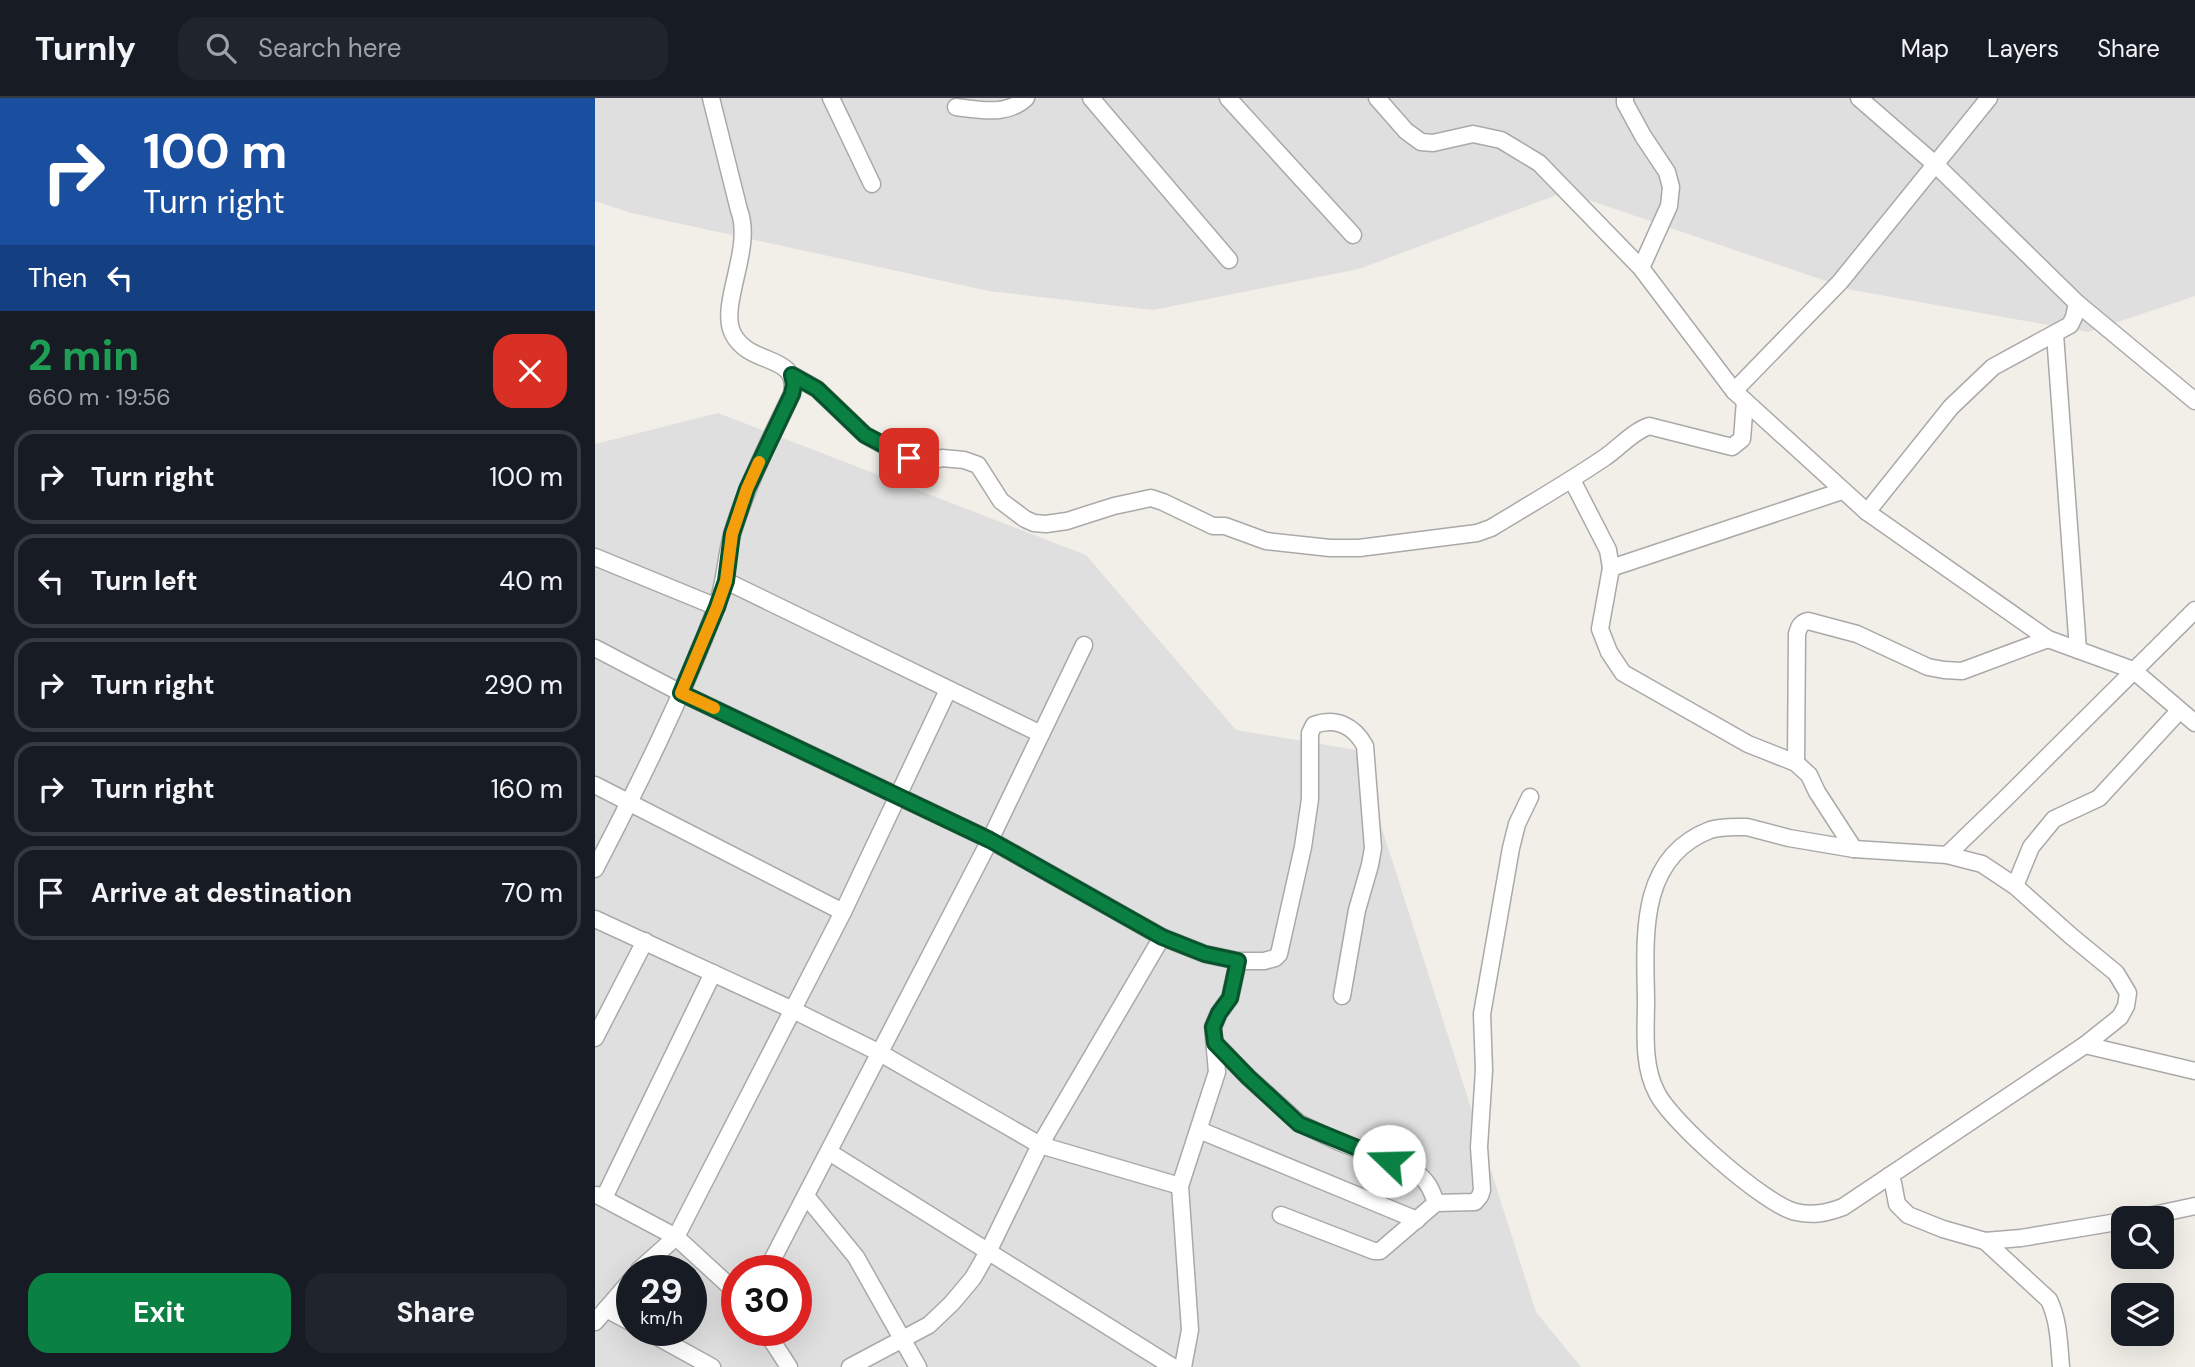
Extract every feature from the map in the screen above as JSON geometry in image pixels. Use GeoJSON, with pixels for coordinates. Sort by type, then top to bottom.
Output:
{"type":"FeatureCollection","features":[{"type":"Feature","properties":{"kind":"street"},"geometry":{"type":"LineString","coordinates":[[711,98],[744,223],[730,309],[732,332],[744,349],[759,358],[780,363],[792,375],[817,389],[865,435],[897,453],[927,462],[942,458],[978,464],[1001,501],[1034,523],[1067,521],[1151,498],[1213,526],[1225,526],[1266,541],[1330,548],[1359,548],[1477,533],[1491,528],[1572,480],[1617,450],[1640,429],[1649,426],[1732,447],[1742,439],[1740,396],[1840,282],[1989,98]]}},
{"type":"Feature","properties":{"kind":"street"},"geometry":{"type":"LineString","coordinates":[[831,98],[872,184]]}},
{"type":"Feature","properties":{"kind":"street"},"geometry":{"type":"LineString","coordinates":[[956,107],[993,112],[1023,102],[1026,98]]}},
{"type":"Feature","properties":{"kind":"street"},"geometry":{"type":"LineString","coordinates":[[1091,98],[1229,260]]}},
{"type":"Feature","properties":{"kind":"street"},"geometry":{"type":"LineString","coordinates":[[1228,98],[1353,235]]}},
{"type":"Feature","properties":{"kind":"street"},"geometry":{"type":"LineString","coordinates":[[1377,98],[1406,131],[1421,142],[1433,143],[1473,134],[1501,140],[1539,163],[1641,268],[1740,396],[1842,491],[1867,512],[2048,639],[2133,670],[2195,723]]}},
{"type":"Feature","properties":{"kind":"street"},"geometry":{"type":"LineString","coordinates":[[1625,98],[1625,103],[1643,136],[1667,172],[1671,187],[1669,206],[1641,268]]}},
{"type":"Feature","properties":{"kind":"street"},"geometry":{"type":"LineString","coordinates":[[1859,98],[1936,164],[2077,303],[2195,401]]}},
{"type":"Feature","properties":{"kind":"street"},"geometry":{"type":"LineString","coordinates":[[1867,512],[1951,407],[1993,367],[2055,334],[2073,321],[2077,303]]}},
{"type":"Feature","properties":{"kind":"street"},"geometry":{"type":"LineString","coordinates":[[2055,334],[2078,650]]}},
{"type":"Feature","properties":{"kind":"street"},"geometry":{"type":"LineString","coordinates":[[595,869],[681,693],[717,607],[726,581],[732,534],[747,489],[792,394],[792,375]]}},
{"type":"Feature","properties":{"kind":"street"},"geometry":{"type":"LineString","coordinates":[[1572,480],[1608,550],[1611,568],[1599,629],[1609,652],[1623,673],[1748,744],[1796,763],[1809,775],[1854,849]]}},
{"type":"Feature","properties":{"kind":"street"},"geometry":{"type":"LineString","coordinates":[[1611,568],[1842,491]]}},
{"type":"Feature","properties":{"kind":"street"},"geometry":{"type":"LineString","coordinates":[[595,557],[717,607]]}},
{"type":"Feature","properties":{"kind":"street"},"geometry":{"type":"LineString","coordinates":[[726,581],[1041,734]]}},
{"type":"Feature","properties":{"kind":"street"},"geometry":{"type":"LineString","coordinates":[[1947,855],[2195,610]]}},
{"type":"Feature","properties":{"kind":"street"},"geometry":{"type":"LineString","coordinates":[[1796,763],[1797,634],[1802,623],[1808,621],[1857,634],[1928,667],[1944,670],[1962,671],[2048,639]]}},
{"type":"Feature","properties":{"kind":"street"},"geometry":{"type":"LineString","coordinates":[[775,1255],[990,840],[1084,645]]}},
{"type":"Feature","properties":{"kind":"street"},"geometry":{"type":"LineString","coordinates":[[595,648],[681,693],[990,840],[1162,937],[1205,954],[1238,961],[1264,961],[1279,954],[1303,847],[1310,799],[1310,733],[1314,725],[1322,722],[1340,723],[1355,732],[1365,746],[1373,848],[1357,910],[1342,996]]}},
{"type":"Feature","properties":{"kind":"street"},"geometry":{"type":"LineString","coordinates":[[656,1255],[676,1237],[843,912],[948,690]]}},
{"type":"Feature","properties":{"kind":"street"},"geometry":{"type":"LineString","coordinates":[[2015,886],[2031,847],[2054,819],[2099,797],[2179,710]]}},
{"type":"Feature","properties":{"kind":"street"},"geometry":{"type":"LineString","coordinates":[[595,785],[843,912]]}},
{"type":"Feature","properties":{"kind":"street"},"geometry":{"type":"LineString","coordinates":[[1281,1215],[1380,1251],[1436,1203],[1475,1202],[1482,1190],[1479,1147],[1484,1070],[1482,1014],[1510,848],[1517,824],[1530,797]]}},
{"type":"Feature","properties":{"kind":"street"},"geometry":{"type":"LineString","coordinates":[[1747,827],[1789,838],[1854,849],[1947,855],[1982,864],[2015,886],[2116,972],[2128,993],[2126,1006],[2120,1017],[2085,1045],[1843,1207],[1827,1213],[1793,1212],[1771,1201],[1746,1182],[1672,1116],[1657,1093],[1647,1068],[1645,937],[1648,905],[1662,873],[1679,847],[1712,829],[1747,827]]}},
{"type":"Feature","properties":{"kind":"street"},"geometry":{"type":"LineString","coordinates":[[595,919],[880,1052],[1040,1145],[1180,1186]]}},
{"type":"Feature","properties":{"kind":"street"},"geometry":{"type":"LineString","coordinates":[[850,1367],[929,1325],[973,1278],[989,1251],[1040,1145],[1162,937]]}},
{"type":"Feature","properties":{"kind":"street"},"geometry":{"type":"LineString","coordinates":[[595,1038],[645,942]]}},
{"type":"Feature","properties":{"kind":"street"},"geometry":{"type":"LineString","coordinates":[[1183,1367],[1190,1330],[1180,1186],[1217,1072],[1213,1027],[1230,998],[1238,961]]}},
{"type":"Feature","properties":{"kind":"street"},"geometry":{"type":"LineString","coordinates":[[713,972],[600,1196],[676,1237],[721,1278]]}},
{"type":"Feature","properties":{"kind":"street"},"geometry":{"type":"LineString","coordinates":[[1215,1043],[1299,1124],[1414,1171],[1431,1187],[1436,1203]]}},
{"type":"Feature","properties":{"kind":"street"},"geometry":{"type":"LineString","coordinates":[[2085,1045],[2195,1071]]}},
{"type":"Feature","properties":{"kind":"street"},"geometry":{"type":"LineString","coordinates":[[1199,1130],[1417,1220]]}},
{"type":"Feature","properties":{"kind":"street"},"geometry":{"type":"LineString","coordinates":[[829,1152],[1173,1367]]}},
{"type":"Feature","properties":{"kind":"street"},"geometry":{"type":"LineString","coordinates":[[1889,1176],[1897,1205],[1908,1215],[1985,1241],[2021,1238],[2111,1223]]}},
{"type":"Feature","properties":{"kind":"street"},"geometry":{"type":"LineString","coordinates":[[806,1196],[856,1257],[918,1367]]}},
{"type":"Feature","properties":{"kind":"street"},"geometry":{"type":"LineString","coordinates":[[2174,1210],[2195,1206]]}},
{"type":"Feature","properties":{"kind":"street"},"geometry":{"type":"LineString","coordinates":[[1985,1241],[2049,1300],[2057,1323],[2061,1367]]}},
{"type":"Feature","properties":{"kind":"street"},"geometry":{"type":"LineString","coordinates":[[595,1322],[616,1297]]}},
{"type":"Feature","properties":{"kind":"street"},"geometry":{"type":"LineString","coordinates":[[606,1309],[616,1314]]}},
{"type":"Feature","properties":{"kind":"street"},"geometry":{"type":"LineString","coordinates":[[674,1346],[712,1367]]}},
{"type":"Feature","properties":{"kind":"street"},"geometry":{"type":"LineString","coordinates":[[775,1346],[789,1367]]}},
{"type":"Feature","properties":{"kind":"shaded area"},"geometry":{"type":"Polygon","coordinates":[[[595,98],[2195,98],[2195,296],[2088,332],[1852,290],[1565,192],[1359,269],[1153,310],[989,291],[631,213],[595,201],[595,98]]]}},
{"type":"Feature","properties":{"kind":"shaded area"},"geometry":{"type":"Polygon","coordinates":[[[718,413],[1086,555],[1236,730],[1357,750],[1536,1312],[1581,1367],[595,1367],[595,444],[718,413]]]}},
{"type":"Feature","properties":{"kind":"slow traffic"},"geometry":{"type":"LineString","coordinates":[[714,708],[681,693],[726,581],[732,534],[759,462]]}},
{"type":"Feature","properties":{"kind":"route"},"geometry":{"type":"LineString","coordinates":[[909,458],[865,435],[817,389],[792,375],[792,394],[747,489],[732,534],[726,581],[681,693],[990,840],[1162,937],[1205,954],[1238,961],[1230,998],[1213,1027],[1215,1043],[1299,1124],[1389,1161]]}}]}
